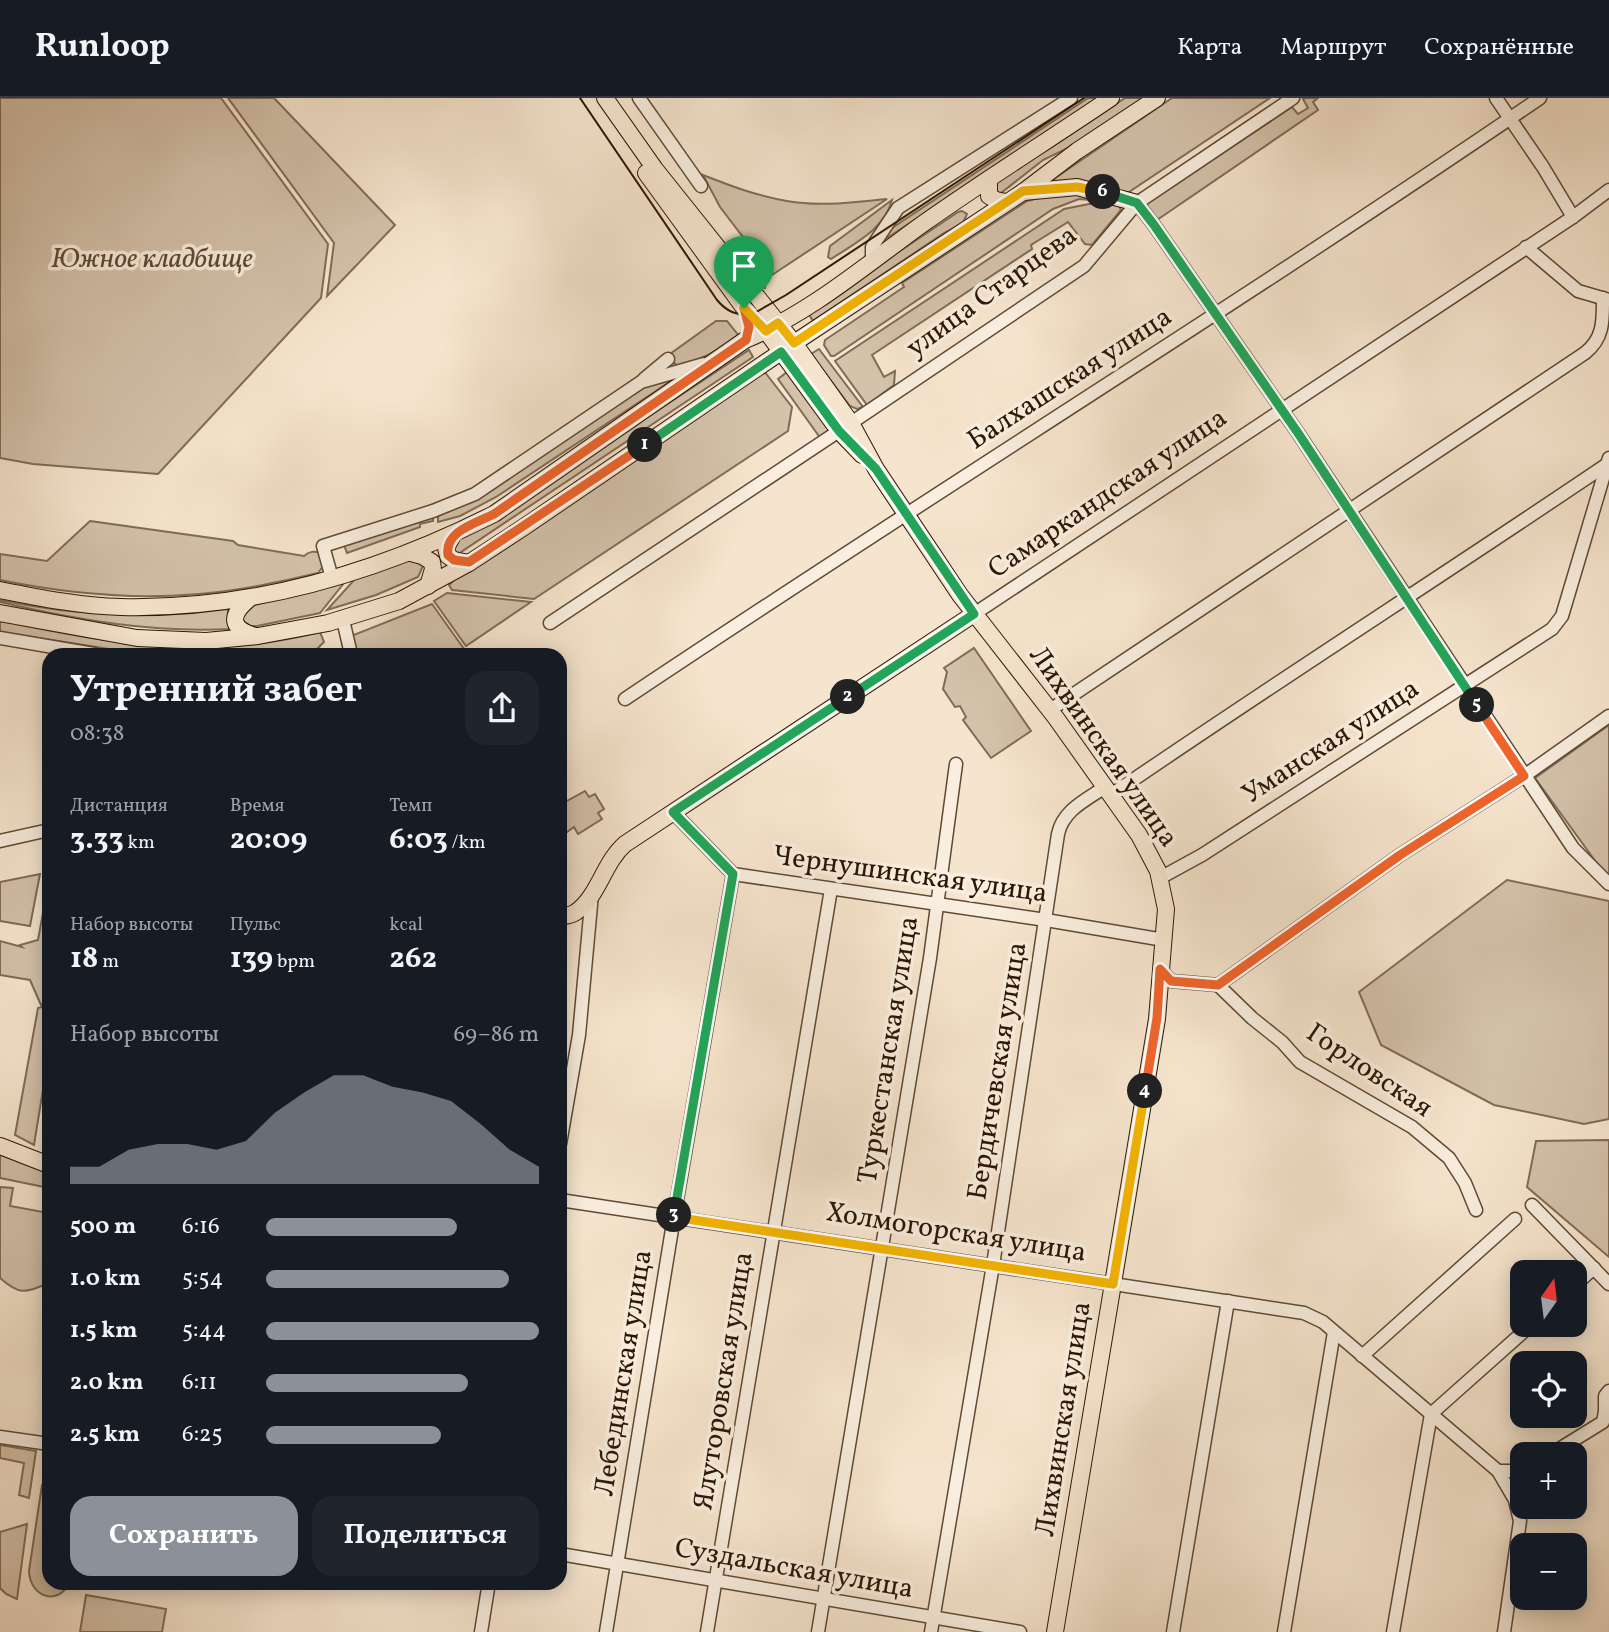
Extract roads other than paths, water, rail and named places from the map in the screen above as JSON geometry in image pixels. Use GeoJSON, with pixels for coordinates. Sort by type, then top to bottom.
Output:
{"type":"FeatureCollection","features":[{"type":"Feature","properties":{"kind":"main road"},"geometry":{"type":"LineString","coordinates":[[593,98],[655,169],[772,327]]}},
{"type":"Feature","properties":{"kind":"main road"},"geometry":{"type":"LineString","coordinates":[[605,98],[612,118],[744,308],[749,327],[746,340]]}},
{"type":"Feature","properties":{"kind":"main road"},"geometry":{"type":"LineString","coordinates":[[0,590],[55,600],[120,607],[187,605],[249,599],[332,578],[411,553],[453,535],[494,514],[746,340],[800,311],[954,202],[1111,98]]}},
{"type":"Feature","properties":{"kind":"main road"},"geometry":{"type":"LineString","coordinates":[[0,613],[137,638],[206,641],[258,636],[343,620],[399,601],[469,562],[1023,191],[1157,98]]}},
{"type":"Feature","properties":{"kind":"main road"},"geometry":{"type":"LineString","coordinates":[[989,179],[989,195],[1006,202]]}},
{"type":"Feature","properties":{"kind":"main road"},"geometry":{"type":"LineString","coordinates":[[1023,191],[1077,187],[1137,203]]}},
{"type":"Feature","properties":{"kind":"main road"},"geometry":{"type":"LineString","coordinates":[[954,202],[963,201],[974,207],[976,219],[971,226]]}},
{"type":"Feature","properties":{"kind":"main road"},"geometry":{"type":"LineString","coordinates":[[744,308],[772,327]]}},
{"type":"Feature","properties":{"kind":"main road","name":"Лихвинская улица"},"geometry":{"type":"LineString","coordinates":[[772,327],[907,513],[974,614],[1050,709],[1108,791],[1146,847],[1160,878],[1166,909],[1157,1023],[1055,1632]]}},
{"type":"Feature","properties":{"kind":"main road"},"geometry":{"type":"LineString","coordinates":[[453,535],[448,543],[448,555],[454,560],[469,562]]}},
{"type":"Feature","properties":{"kind":"main road"},"geometry":{"type":"LineString","coordinates":[[411,553],[432,562],[433,569],[428,586]]}},
{"type":"Feature","properties":{"kind":"main road"},"geometry":{"type":"LineString","coordinates":[[249,599],[239,607],[234,621],[239,628],[258,636]]}},
{"type":"Feature","properties":{"kind":"main road","name":"Самаркандская улица"},"geometry":{"type":"LineString","coordinates":[[592,893],[611,858],[621,847],[974,614]]}},
{"type":"Feature","properties":{"kind":"main road"},"geometry":{"type":"LineString","coordinates":[[567,915],[576,912],[592,893]]}},
{"type":"Feature","properties":{"kind":"main road"},"geometry":{"type":"LineString","coordinates":[[0,1146],[42,1161]]}},
{"type":"Feature","properties":{"kind":"street"},"geometry":{"type":"LineString","coordinates":[[639,98],[701,186]]}},
{"type":"Feature","properties":{"kind":"street"},"geometry":{"type":"LineString","coordinates":[[872,261],[872,247],[898,208],[1071,98]]}},
{"type":"Feature","properties":{"kind":"street","name":"улица Старцева"},"geometry":{"type":"LineString","coordinates":[[550,623],[1084,266],[1137,203],[1293,98]]}},
{"type":"Feature","properties":{"kind":"street"},"geometry":{"type":"LineString","coordinates":[[1496,98],[1573,217]]}},
{"type":"Feature","properties":{"kind":"street","name":"Балхашская улица"},"geometry":{"type":"LineString","coordinates":[[625,699],[881,528],[1214,314],[1540,98]]}},
{"type":"Feature","properties":{"kind":"street","name":"Самаркандская улица"},"geometry":{"type":"LineString","coordinates":[[974,614],[1573,217],[1609,190]]}},
{"type":"Feature","properties":{"kind":"street"},"geometry":{"type":"LineString","coordinates":[[1137,203],[1282,410],[1573,848],[1609,884]]}},
{"type":"Feature","properties":{"kind":"street"},"geometry":{"type":"LineString","coordinates":[[1050,709],[1350,512],[1591,349],[1602,328],[1606,299],[1578,292],[1526,247]]}},
{"type":"Feature","properties":{"kind":"street"},"geometry":{"type":"LineString","coordinates":[[332,578],[323,546],[433,511],[475,494],[641,382],[667,359]]}},
{"type":"Feature","properties":{"kind":"street"},"geometry":{"type":"LineString","coordinates":[[641,382],[718,360]]}},
{"type":"Feature","properties":{"kind":"street","name":"Бердичевская улица"},"geometry":{"type":"LineString","coordinates":[[931,1632],[993,1265],[1061,821],[1071,810],[1164,757],[1408,598],[1608,462]]}},
{"type":"Feature","properties":{"kind":"street","name":"Уманская улица"},"geometry":{"type":"LineString","coordinates":[[1160,878],[1202,855],[1552,629],[1559,622],[1608,462]]}},
{"type":"Feature","properties":{"kind":"street"},"geometry":{"type":"LineString","coordinates":[[343,620],[350,648]]}},
{"type":"Feature","properties":{"kind":"street"},"geometry":{"type":"LineString","coordinates":[[0,638],[59,648]]}},
{"type":"Feature","properties":{"kind":"street"},"geometry":{"type":"LineString","coordinates":[[1160,969],[1171,981],[1218,985],[1400,855],[1524,776],[1609,716]]}},
{"type":"Feature","properties":{"kind":"street","name":"Туркестанская улица"},"geometry":{"type":"LineString","coordinates":[[818,1632],[930,958],[956,764]]}},
{"type":"Feature","properties":{"kind":"street","name":"Чернушинская улица"},"geometry":{"type":"LineString","coordinates":[[673,812],[733,874],[1164,940]]}},
{"type":"Feature","properties":{"kind":"street"},"geometry":{"type":"LineString","coordinates":[[0,841],[42,832]]}},
{"type":"Feature","properties":{"kind":"street","name":"Лебединская улица"},"geometry":{"type":"LineString","coordinates":[[606,1632],[733,874]]}},
{"type":"Feature","properties":{"kind":"street","name":"Ялуторовская улица"},"geometry":{"type":"LineString","coordinates":[[707,1632],[831,889]]}},
{"type":"Feature","properties":{"kind":"street"},"geometry":{"type":"LineString","coordinates":[[567,1104],[579,1035],[592,893]]}},
{"type":"Feature","properties":{"kind":"street","name":"Горловская"},"geometry":{"type":"LineString","coordinates":[[1218,985],[1282,1042],[1300,1062],[1412,1127],[1449,1158],[1465,1183],[1476,1210]]}},
{"type":"Feature","properties":{"kind":"street","name":"Холмогорская улица"},"geometry":{"type":"LineString","coordinates":[[567,1201],[1304,1312],[1323,1322],[1498,1471]]}},
{"type":"Feature","properties":{"kind":"street"},"geometry":{"type":"LineString","coordinates":[[1532,1205],[1609,1284]]}},
{"type":"Feature","properties":{"kind":"street"},"geometry":{"type":"LineString","coordinates":[[1362,1356],[1515,1219]]}},
{"type":"Feature","properties":{"kind":"street"},"geometry":{"type":"LineString","coordinates":[[1587,1274],[1594,1268]]}},
{"type":"Feature","properties":{"kind":"street"},"geometry":{"type":"LineString","coordinates":[[1173,1632],[1228,1301]]}},
{"type":"Feature","properties":{"kind":"street"},"geometry":{"type":"LineString","coordinates":[[1284,1632],[1334,1332]]}},
{"type":"Feature","properties":{"kind":"street"},"geometry":{"type":"LineString","coordinates":[[1393,1632],[1431,1415],[1518,1337]]}},
{"type":"Feature","properties":{"kind":"street"},"geometry":{"type":"LineString","coordinates":[[1572,1442],[1606,1422],[1605,1396],[1609,1391]]}},
{"type":"Feature","properties":{"kind":"street"},"geometry":{"type":"LineString","coordinates":[[0,1437],[42,1443]]}},
{"type":"Feature","properties":{"kind":"street"},"geometry":{"type":"LineString","coordinates":[[1498,1471],[1510,1471]]}},
{"type":"Feature","properties":{"kind":"street"},"geometry":{"type":"LineString","coordinates":[[1498,1471],[1515,1500],[1520,1521],[1504,1632]]}},
{"type":"Feature","properties":{"kind":"street","name":"Суздальская улица"},"geometry":{"type":"LineString","coordinates":[[567,1555],[1020,1632]]}},
{"type":"Feature","properties":{"kind":"street"},"geometry":{"type":"LineString","coordinates":[[481,1632],[488,1590]]}},
{"type":"Feature","properties":{"kind":"tram line"},"geometry":{"type":"LineString","coordinates":[[580,98],[717,300],[732,312],[751,315],[786,295],[1084,98]]}},
{"type":"Feature","properties":{"kind":"park label","name":"Южное кладбище"},"geometry":{"type":"Point","coordinates":[152,259]}}]}
